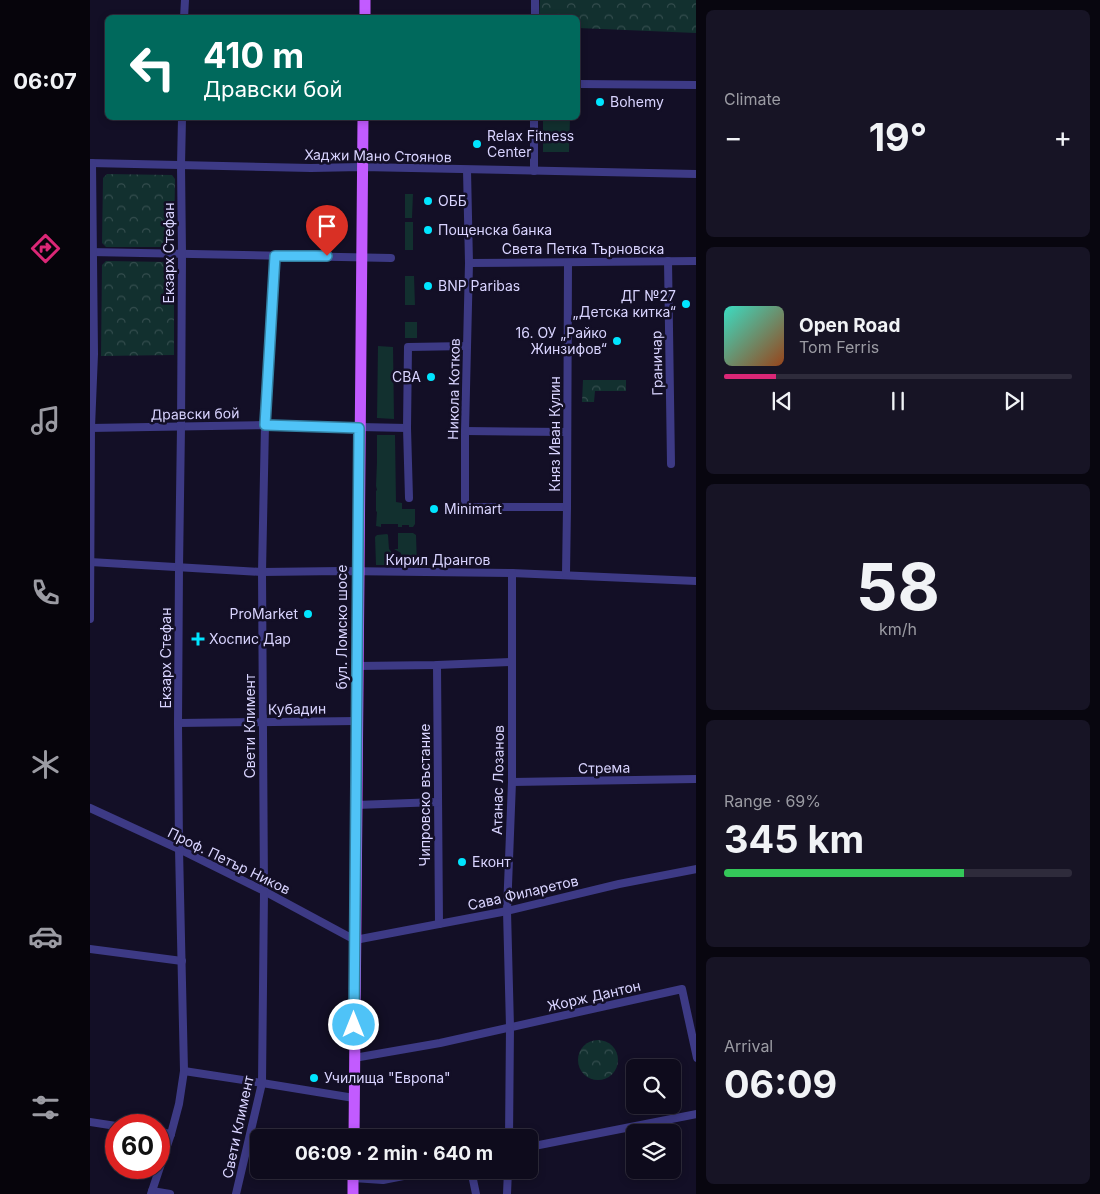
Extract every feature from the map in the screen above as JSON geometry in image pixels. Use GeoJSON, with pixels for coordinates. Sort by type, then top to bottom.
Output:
{"type":"FeatureCollection","features":[{"type":"Feature","properties":{"kind":"main road"},"geometry":{"type":"LineString","coordinates":[[365,0],[365,15]]}},
{"type":"Feature","properties":{"kind":"main road","name":"бул. Ломско шосе"},"geometry":{"type":"LineString","coordinates":[[354,1129],[356,721],[363,120]]}},
{"type":"Feature","properties":{"kind":"main road"},"geometry":{"type":"LineString","coordinates":[[353,1179],[353,1194]]}},
{"type":"Feature","properties":{"kind":"street"},"geometry":{"type":"LineString","coordinates":[[184,15],[185,0]]}},
{"type":"Feature","properties":{"kind":"street"},"geometry":{"type":"LineString","coordinates":[[535,15],[536,0]]}},
{"type":"Feature","properties":{"kind":"street"},"geometry":{"type":"LineString","coordinates":[[580,84],[696,85]]}},
{"type":"Feature","properties":{"kind":"street","name":"Екзарх Стефан"},"geometry":{"type":"LineString","coordinates":[[151,1192],[171,1134],[179,1104],[184,1071],[178,723],[182,120]]}},
{"type":"Feature","properties":{"kind":"street"},"geometry":{"type":"LineString","coordinates":[[534,120],[534,171]]}},
{"type":"Feature","properties":{"kind":"street"},"geometry":{"type":"LineString","coordinates":[[90,618],[90,427],[94,354],[92,328],[91,163]]}},
{"type":"Feature","properties":{"kind":"street","name":"Хаджи Мано Стоянов"},"geometry":{"type":"LineString","coordinates":[[91,163],[696,174]]}},
{"type":"Feature","properties":{"kind":"street","name":"Никола Котков"},"geometry":{"type":"LineString","coordinates":[[467,170],[469,263],[464,507],[567,507]]}},
{"type":"Feature","properties":{"kind":"street"},"geometry":{"type":"LineString","coordinates":[[91,252],[391,258]]}},
{"type":"Feature","properties":{"kind":"street","name":"Свети Климент"},"geometry":{"type":"LineString","coordinates":[[236,1194],[262,1083],[264,891],[262,572],[265,425],[275,256]]}},
{"type":"Feature","properties":{"kind":"street","name":"Граничар"},"geometry":{"type":"LineString","coordinates":[[668,261],[671,464]]}},
{"type":"Feature","properties":{"kind":"street","name":"Света Петка Търновска"},"geometry":{"type":"LineString","coordinates":[[469,263],[696,261]]}},
{"type":"Feature","properties":{"kind":"street","name":"Княз Иван Кулин"},"geometry":{"type":"LineString","coordinates":[[566,574],[568,263]]}},
{"type":"Feature","properties":{"kind":"street"},"geometry":{"type":"LineString","coordinates":[[409,498],[407,428],[408,347],[467,346]]}},
{"type":"Feature","properties":{"kind":"street","name":"Дравски бой"},"geometry":{"type":"LineString","coordinates":[[90,427],[265,425],[407,428]]}},
{"type":"Feature","properties":{"kind":"street"},"geometry":{"type":"LineString","coordinates":[[465,431],[567,432]]}},
{"type":"Feature","properties":{"kind":"street","name":"Кирил Дрангов"},"geometry":{"type":"LineString","coordinates":[[90,563],[262,572],[566,574],[696,581]]}},
{"type":"Feature","properties":{"kind":"street","name":"Атанас Лозанов"},"geometry":{"type":"LineString","coordinates":[[509,1129],[510,1028],[507,911],[512,782],[512,573]]}},
{"type":"Feature","properties":{"kind":"street"},"geometry":{"type":"LineString","coordinates":[[357,666],[512,662]]}},
{"type":"Feature","properties":{"kind":"street","name":"Чипровско въстание"},"geometry":{"type":"LineString","coordinates":[[437,665],[439,924]]}},
{"type":"Feature","properties":{"kind":"street","name":"Кубадин"},"geometry":{"type":"LineString","coordinates":[[178,723],[356,721]]}},
{"type":"Feature","properties":{"kind":"street","name":"Стрема"},"geometry":{"type":"LineString","coordinates":[[512,782],[696,779]]}},
{"type":"Feature","properties":{"kind":"street"},"geometry":{"type":"LineString","coordinates":[[356,805],[438,802]]}},
{"type":"Feature","properties":{"kind":"street","name":"Проф. Петър Ников"},"geometry":{"type":"LineString","coordinates":[[90,808],[264,891],[355,940]]}},
{"type":"Feature","properties":{"kind":"street","name":"Сава Филаретов"},"geometry":{"type":"LineString","coordinates":[[355,940],[507,911],[618,884],[696,869]]}},
{"type":"Feature","properties":{"kind":"street"},"geometry":{"type":"LineString","coordinates":[[90,949],[182,961]]}},
{"type":"Feature","properties":{"kind":"street","name":"Жорж Дантон"},"geometry":{"type":"LineString","coordinates":[[354,1058],[440,1043],[682,990],[696,1058]]}},
{"type":"Feature","properties":{"kind":"street"},"geometry":{"type":"LineString","coordinates":[[184,1071],[354,1098]]}},
{"type":"Feature","properties":{"kind":"street"},"geometry":{"type":"LineString","coordinates":[[538,1145],[696,1114]]}},
{"type":"Feature","properties":{"kind":"street"},"geometry":{"type":"LineString","coordinates":[[90,1122],[105,1124]]}},
{"type":"Feature","properties":{"kind":"street"},"geometry":{"type":"LineString","coordinates":[[473,1179],[476,1194]]}},
{"type":"Feature","properties":{"kind":"street"},"geometry":{"type":"LineString","coordinates":[[507,1194],[508,1179]]}},
{"type":"Feature","properties":{"kind":"street"},"geometry":{"type":"LineString","coordinates":[[151,1192],[170,1194]]}},
{"type":"Feature","properties":{"kind":"green space"},"geometry":{"type":"Polygon","coordinates":[[[540,0],[696,0],[696,33],[580,28],[580,15],[539,15],[540,0]]]}},
{"type":"Feature","properties":{"kind":"green space"},"geometry":{"type":"Polygon","coordinates":[[[543,120],[570,120],[569,152],[543,152],[543,120]]]}},
{"type":"Feature","properties":{"kind":"green space"},"geometry":{"type":"Polygon","coordinates":[[[107,174],[172,175],[175,179],[174,244],[170,247],[106,247],[102,243],[103,178],[107,174]]]}},
{"type":"Feature","properties":{"kind":"green space"},"geometry":{"type":"Polygon","coordinates":[[[405,194],[413,194],[412,218],[405,218],[405,194]]]}},
{"type":"Feature","properties":{"kind":"green space"},"geometry":{"type":"Polygon","coordinates":[[[405,222],[413,222],[413,250],[405,250],[405,222]]]}},
{"type":"Feature","properties":{"kind":"green space"},"geometry":{"type":"Polygon","coordinates":[[[106,261],[170,262],[174,266],[174,355],[101,356],[102,265],[106,261]]]}},
{"type":"Feature","properties":{"kind":"green space"},"geometry":{"type":"Polygon","coordinates":[[[405,276],[414,276],[415,305],[405,305],[405,276]]]}},
{"type":"Feature","properties":{"kind":"green space"},"geometry":{"type":"Polygon","coordinates":[[[405,322],[417,322],[417,338],[405,338],[405,322]]]}},
{"type":"Feature","properties":{"kind":"green space"},"geometry":{"type":"Polygon","coordinates":[[[378,346],[393,347],[394,419],[377,418],[378,346]]]}},
{"type":"Feature","properties":{"kind":"green space"},"geometry":{"type":"Polygon","coordinates":[[[583,380],[626,380],[626,391],[595,391],[594,402],[582,402],[583,380]]]}},
{"type":"Feature","properties":{"kind":"green space"},"geometry":{"type":"Polygon","coordinates":[[[377,435],[395,435],[396,502],[402,503],[402,509],[415,509],[415,524],[413,527],[402,525],[402,527],[398,527],[398,524],[381,524],[381,527],[376,526],[377,435]]]}},
{"type":"Feature","properties":{"kind":"green space"},"geometry":{"type":"Polygon","coordinates":[[[398,533],[413,533],[416,535],[417,565],[401,565],[401,553],[394,549],[398,549],[398,533]]]}},
{"type":"Feature","properties":{"kind":"green space"},"geometry":{"type":"Polygon","coordinates":[[[387,534],[389,549],[396,557],[396,563],[394,565],[376,565],[375,537],[387,534]]]}},
{"type":"Feature","properties":{"kind":"green space"},"geometry":{"type":"Polygon","coordinates":[[[602,1040],[609,1043],[615,1049],[618,1060],[617,1068],[609,1077],[602,1080],[594,1080],[587,1077],[579,1068],[578,1056],[581,1049],[590,1041],[602,1040]]]}},
{"type":"Feature","properties":{"kind":"place","name":"Bohemy"},"geometry":{"type":"Point","coordinates":[600,102]}},
{"type":"Feature","properties":{"kind":"place","name":"Relax Fitness Center"},"geometry":{"type":"Point","coordinates":[477,144]}},
{"type":"Feature","properties":{"kind":"place","name":"ОББ"},"geometry":{"type":"Point","coordinates":[428,201]}},
{"type":"Feature","properties":{"kind":"place","name":"Пощенска банка"},"geometry":{"type":"Point","coordinates":[428,230]}},
{"type":"Feature","properties":{"kind":"place","name":"BNP Paribas"},"geometry":{"type":"Point","coordinates":[428,286]}},
{"type":"Feature","properties":{"kind":"place","name":"ДГ №27 „Детска китка“"},"geometry":{"type":"Point","coordinates":[686,304]}},
{"type":"Feature","properties":{"kind":"place","name":"16. ОУ „Райко Жинзифов“"},"geometry":{"type":"Point","coordinates":[617,341]}},
{"type":"Feature","properties":{"kind":"place","name":"CBA"},"geometry":{"type":"Point","coordinates":[431,377]}},
{"type":"Feature","properties":{"kind":"place","name":"Minimart"},"geometry":{"type":"Point","coordinates":[434,509]}},
{"type":"Feature","properties":{"kind":"place","name":"ProMarket"},"geometry":{"type":"Point","coordinates":[308,614]}},
{"type":"Feature","properties":{"kind":"place","name":"Хоспис Дар"},"geometry":{"type":"Point","coordinates":[198,639]}},
{"type":"Feature","properties":{"kind":"place","name":"Еконт"},"geometry":{"type":"Point","coordinates":[462,862]}},
{"type":"Feature","properties":{"kind":"place","name":"Училища \"Европа\""},"geometry":{"type":"Point","coordinates":[314,1078]}},
{"type":"Feature","properties":{"kind":"route"},"geometry":{"type":"LineString","coordinates":[[327,256],[275,256],[265,425],[359,428],[354,1025]]}}]}
